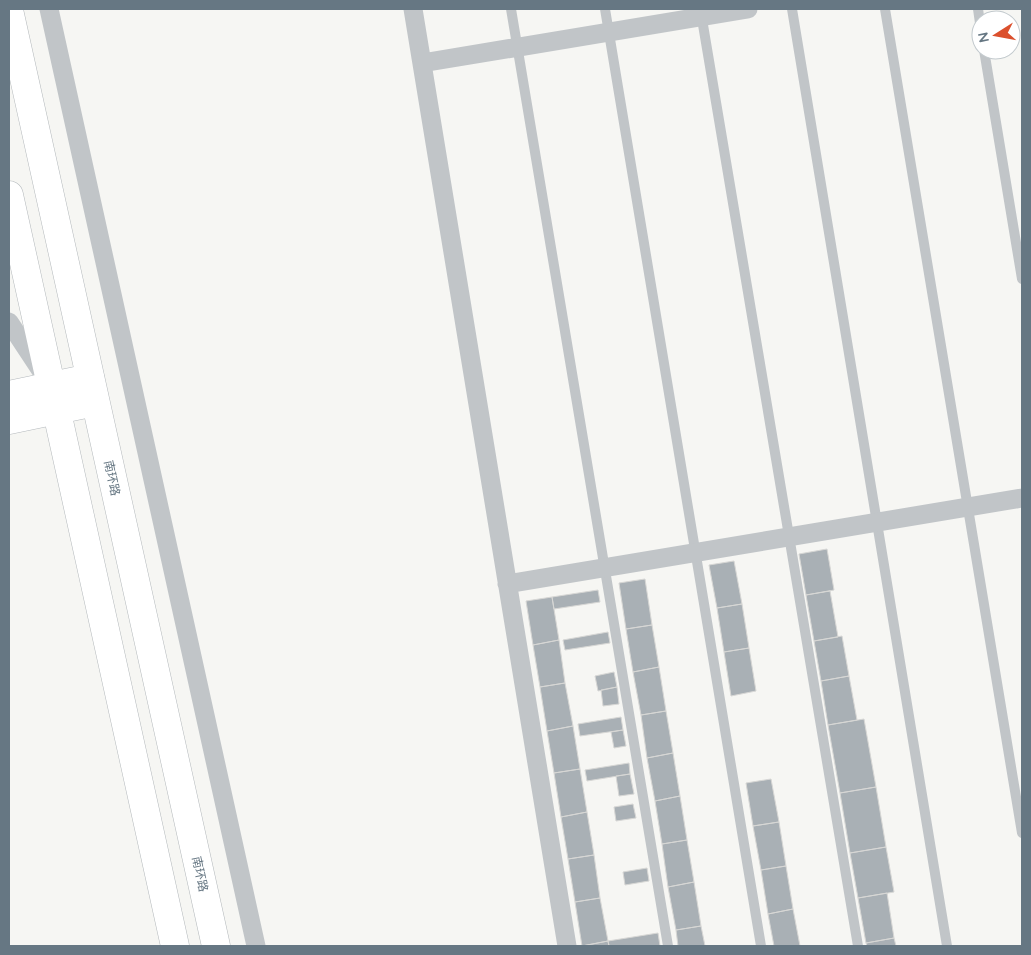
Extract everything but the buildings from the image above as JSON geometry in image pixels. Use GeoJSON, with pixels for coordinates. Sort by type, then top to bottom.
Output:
{"type":"FeatureCollection","features":[{"type":"Feature","properties":{"kind":"main road","name":"南环路"},"geometry":{"type":"LineString","coordinates":[[9,10],[216,946]]}},
{"type":"Feature","properties":{"kind":"main road"},"geometry":{"type":"LineString","coordinates":[[9,195],[175,946]]}},
{"type":"Feature","properties":{"kind":"main road"},"geometry":{"type":"LineString","coordinates":[[9,420],[54,398],[93,390]]}},
{"type":"Feature","properties":{"kind":"main road"},"geometry":{"type":"LineString","coordinates":[[9,395],[54,398]]}},
{"type":"Feature","properties":{"kind":"street"},"geometry":{"type":"LineString","coordinates":[[49,9],[256,946]]}},
{"type":"Feature","properties":{"kind":"street"},"geometry":{"type":"LineString","coordinates":[[413,9],[567,946]]}},
{"type":"Feature","properties":{"kind":"street"},"geometry":{"type":"LineString","coordinates":[[422,63],[609,32],[701,13],[748,9]]}},
{"type":"Feature","properties":{"kind":"street"},"geometry":{"type":"LineString","coordinates":[[9,322],[54,398]]}},
{"type":"Feature","properties":{"kind":"street"},"geometry":{"type":"LineString","coordinates":[[507,584],[1022,498]]}},
{"type":"Feature","properties":{"kind":"lane"},"geometry":{"type":"LineString","coordinates":[[512,9],[668,946]]}},
{"type":"Feature","properties":{"kind":"lane"},"geometry":{"type":"LineString","coordinates":[[605,9],[761,946]]}},
{"type":"Feature","properties":{"kind":"lane"},"geometry":{"type":"LineString","coordinates":[[792,9],[948,946]]}},
{"type":"Feature","properties":{"kind":"lane"},"geometry":{"type":"LineString","coordinates":[[885,9],[1022,833]]}},
{"type":"Feature","properties":{"kind":"lane"},"geometry":{"type":"LineString","coordinates":[[701,13],[858,946]]}},
{"type":"Feature","properties":{"kind":"lane"},"geometry":{"type":"LineString","coordinates":[[986,60],[1022,279]]}}]}
